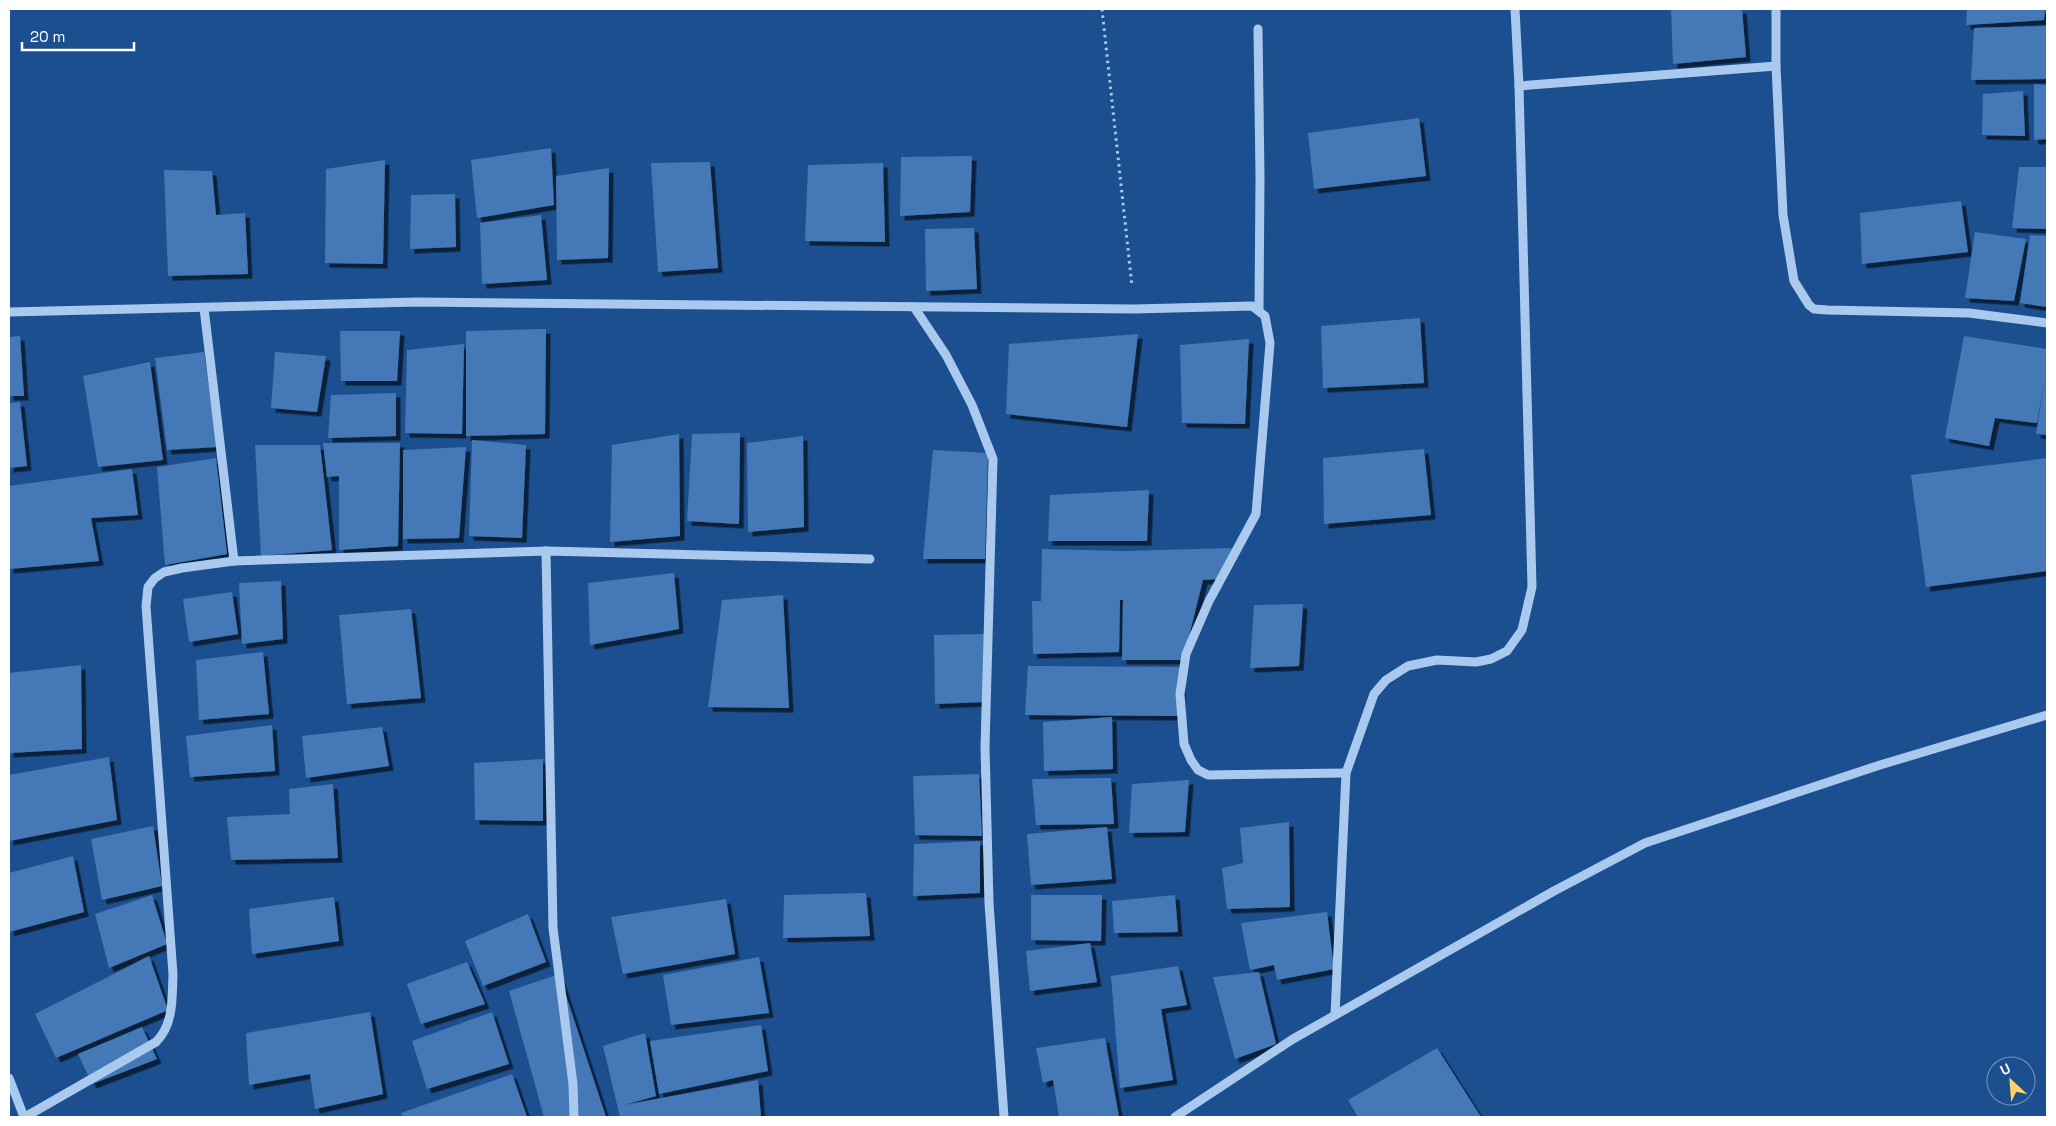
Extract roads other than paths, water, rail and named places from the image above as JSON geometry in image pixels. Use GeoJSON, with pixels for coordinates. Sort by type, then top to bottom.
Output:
{"type":"FeatureCollection","features":[{"type":"Feature","properties":{"kind":"street"},"geometry":{"type":"LineString","coordinates":[[1335,1015],[1346,773],[1374,694],[1386,680],[1408,666],[1437,660],[1476,662],[1491,660],[1507,651],[1522,630],[1532,587],[1519,86],[1515,9]]}},
{"type":"Feature","properties":{"kind":"street"},"geometry":{"type":"LineString","coordinates":[[1776,9],[1776,66],[1783,215],[1794,280],[1809,305],[1814,309],[1828,310],[1969,313],[2047,323]]}},
{"type":"Feature","properties":{"kind":"street"},"geometry":{"type":"LineString","coordinates":[[1258,28],[1259,310]]}},
{"type":"Feature","properties":{"kind":"street"},"geometry":{"type":"LineString","coordinates":[[1519,86],[1776,66]]}},
{"type":"Feature","properties":{"kind":"street"},"geometry":{"type":"LineString","coordinates":[[9,312],[417,302],[1134,309],[1246,305],[1259,310],[1264,316],[1268,326],[1270,343],[1256,514],[1209,602],[1186,654],[1180,694],[1184,744],[1194,765],[1208,775],[1346,773]]}},
{"type":"Feature","properties":{"kind":"street"},"geometry":{"type":"LineString","coordinates":[[914,307],[946,355],[972,405],[993,459],[985,747],[989,903],[1004,1117]]}},
{"type":"Feature","properties":{"kind":"street"},"geometry":{"type":"LineString","coordinates":[[204,308],[234,561]]}},
{"type":"Feature","properties":{"kind":"street"},"geometry":{"type":"LineString","coordinates":[[546,551],[553,928],[573,1084],[574,1117]]}},
{"type":"Feature","properties":{"kind":"street"},"geometry":{"type":"LineString","coordinates":[[9,1078],[24,1117],[156,1042],[161,1037],[171,1015],[173,974],[155,745],[147,594],[148,588],[155,578],[164,572],[234,561],[546,551],[870,559]]}},
{"type":"Feature","properties":{"kind":"street"},"geometry":{"type":"LineString","coordinates":[[1175,1117],[1293,1039],[1554,891],[1645,843],[1880,766],[2047,715]]}}]}
